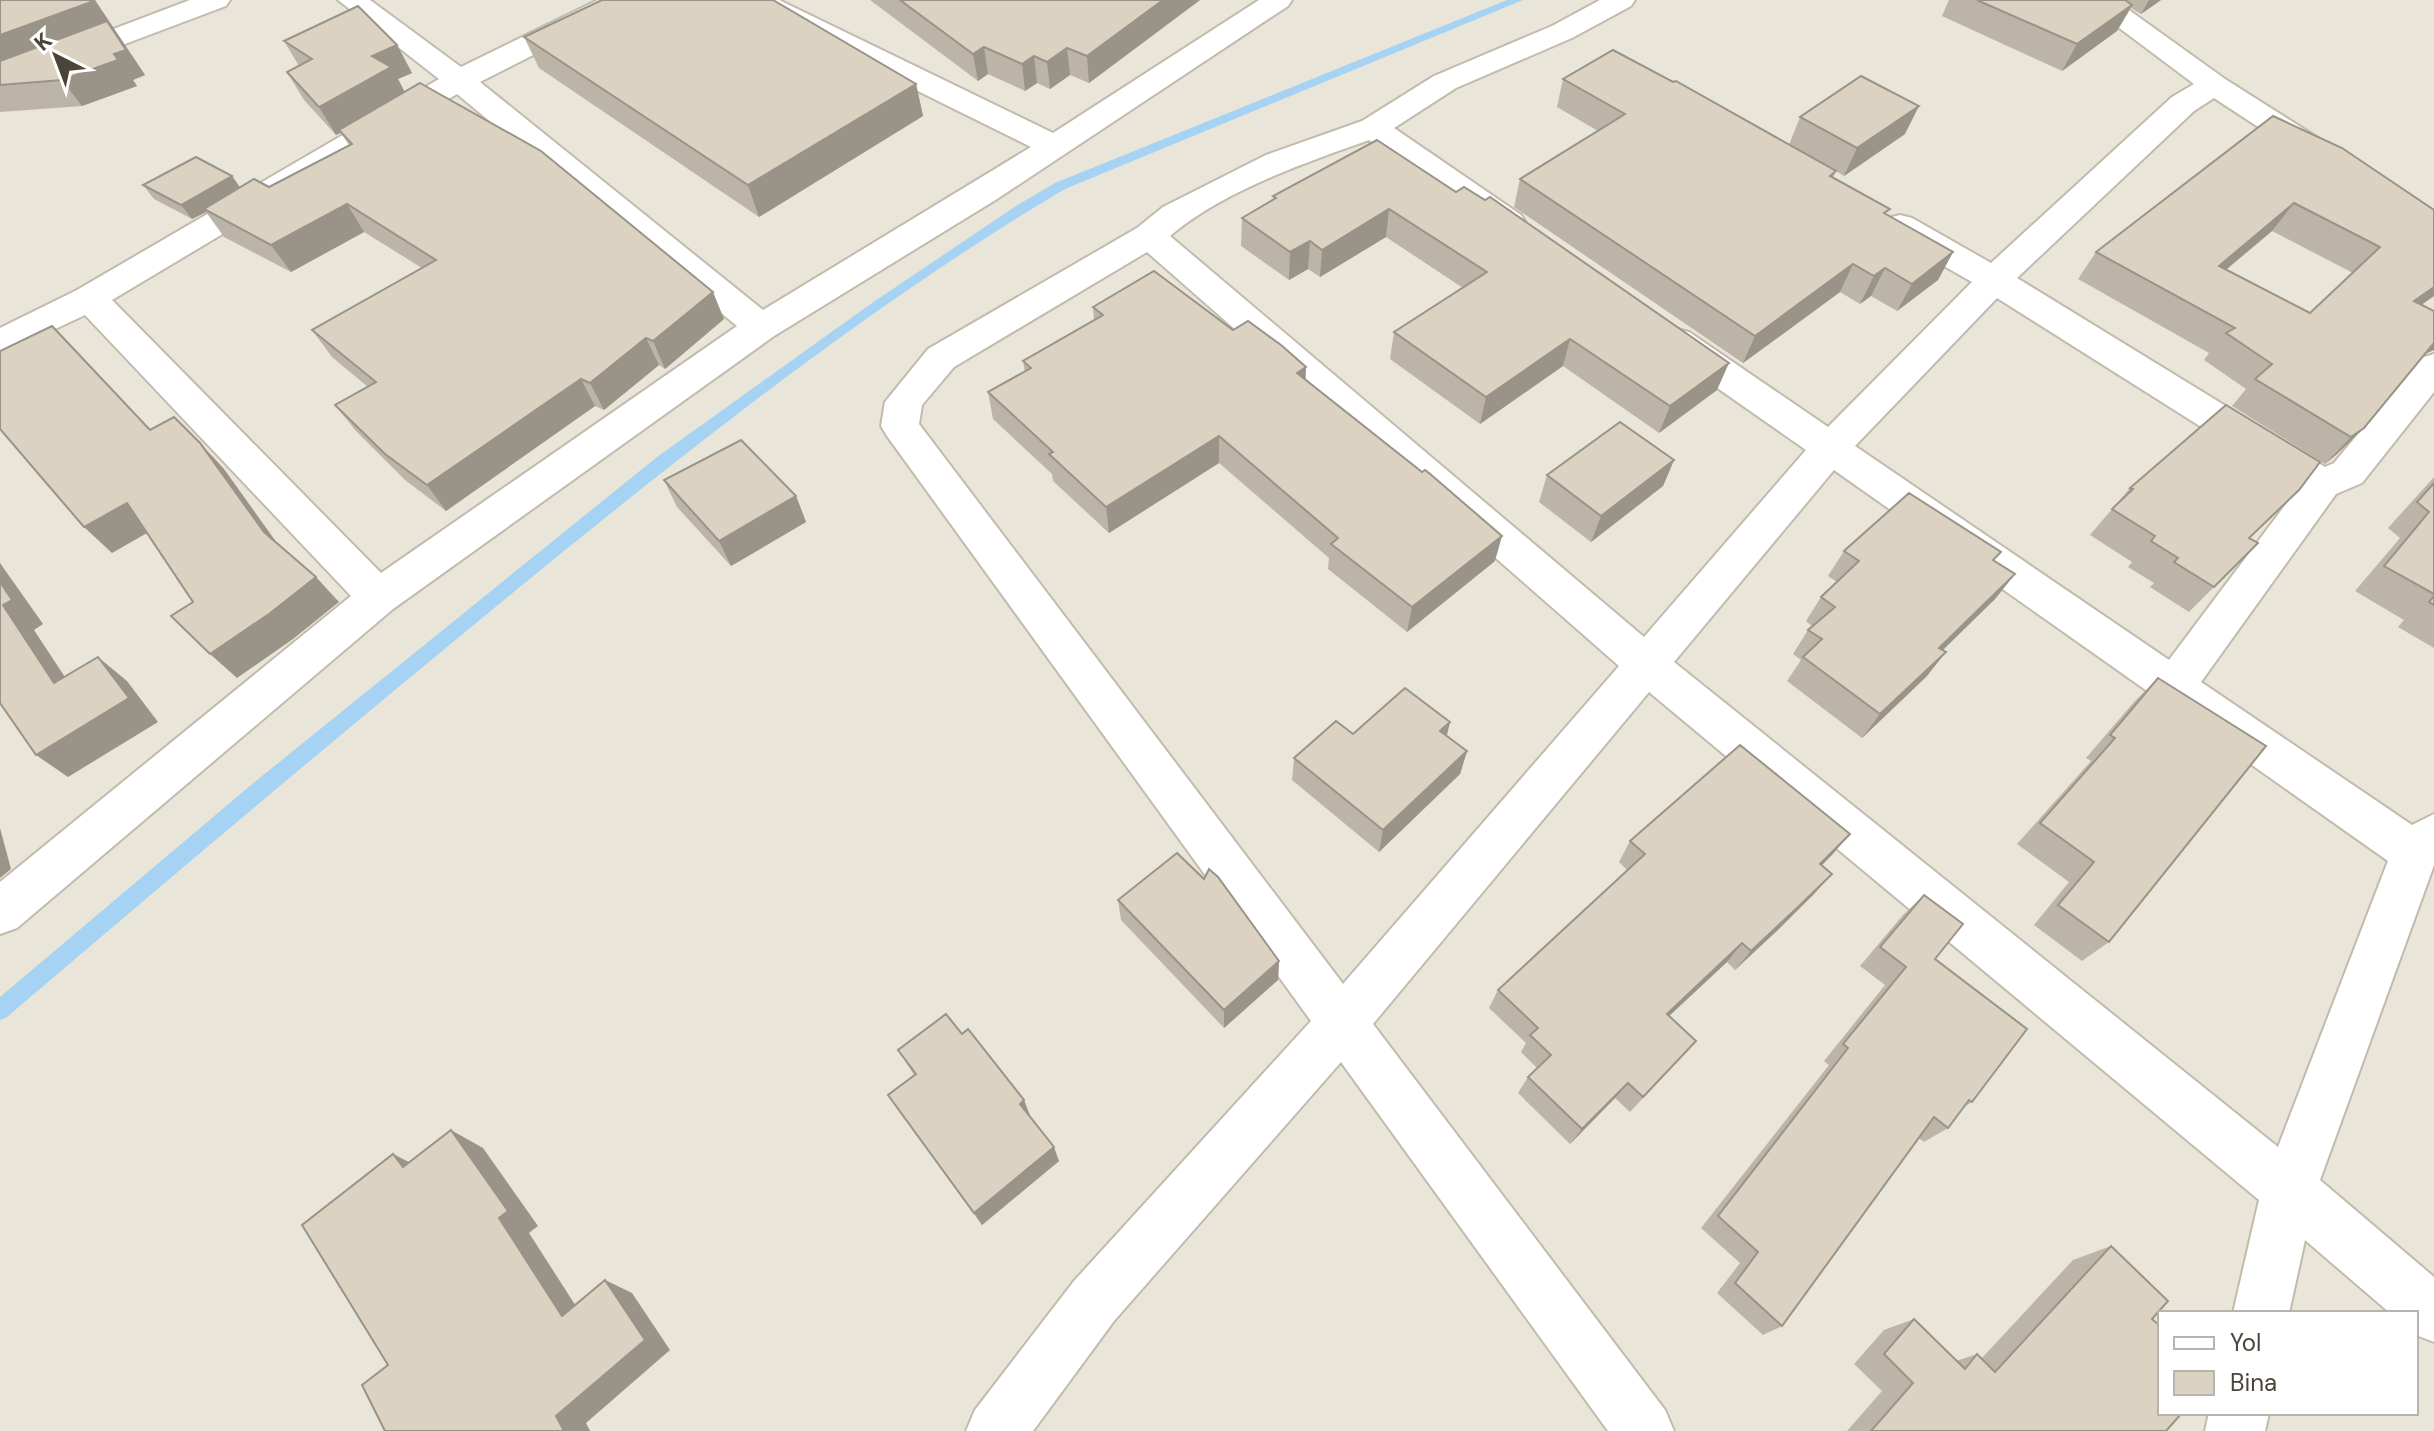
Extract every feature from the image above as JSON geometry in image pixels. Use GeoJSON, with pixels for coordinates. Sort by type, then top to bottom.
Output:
{"type":"FeatureCollection","features":[{"type":"Feature","properties":{"kind":"street"},"geometry":{"type":"LineString","coordinates":[[0,82],[216,0]]}},
{"type":"Feature","properties":{"kind":"street"},"geometry":{"type":"LineString","coordinates":[[352,0],[459,80],[761,327]]}},
{"type":"Feature","properties":{"kind":"street"},"geometry":{"type":"LineString","coordinates":[[0,343],[89,298],[459,80],[620,0]]}},
{"type":"Feature","properties":{"kind":"street"},"geometry":{"type":"LineString","coordinates":[[756,0],[1054,146]]}},
{"type":"Feature","properties":{"kind":"street"},"geometry":{"type":"LineString","coordinates":[[0,912],[378,597],[761,327],[985,192],[1278,0]]}},
{"type":"Feature","properties":{"kind":"street"},"geometry":{"type":"LineString","coordinates":[[1621,0],[1575,39],[1445,82],[1373,128],[1277,162],[1175,214],[1149,236],[941,358],[904,402],[900,426],[1644,1431]]}},
{"type":"Feature","properties":{"kind":"street"},"geometry":{"type":"LineString","coordinates":[[2096,0],[2214,85],[2339,167]]}},
{"type":"Feature","properties":{"kind":"street"},"geometry":{"type":"LineString","coordinates":[[996,1431],[1094,1301],[1342,1023],[1830,448],[1994,280],[2183,104],[2214,85]]}},
{"type":"Feature","properties":{"kind":"street"},"geometry":{"type":"LineString","coordinates":[[1373,128],[1543,247]]}},
{"type":"Feature","properties":{"kind":"street"},"geometry":{"type":"LineString","coordinates":[[1873,210],[1994,280],[2322,484]]}},
{"type":"Feature","properties":{"kind":"street"},"geometry":{"type":"LineString","coordinates":[[1149,236],[1648,666],[2289,1190],[2434,1314]]}},
{"type":"Feature","properties":{"kind":"street"},"geometry":{"type":"LineString","coordinates":[[89,298],[378,597]]}},
{"type":"Feature","properties":{"kind":"street"},"geometry":{"type":"LineString","coordinates":[[1647,320],[2173,687],[2424,844],[2289,1190],[2261,1311]]}},
{"type":"Feature","properties":{"kind":"street"},"geometry":{"type":"LineString","coordinates":[[2173,687],[2322,484],[2348,473],[2434,367]]}},
{"type":"Feature","properties":{"kind":"shaded area"},"geometry":{"type":"Polygon","coordinates":[[[0,0],[2434,0],[2434,1431],[0,1431],[0,0]]]}},
{"type":"Feature","properties":{"kind":"building"},"geometry":{"type":"Polygon","coordinates":[[[0,0],[94,0],[94,1],[0,35],[0,0]]]}},
{"type":"Feature","properties":{"kind":"building"},"geometry":{"type":"Polygon","coordinates":[[[602,0],[773,0],[916,84],[748,185],[524,37],[602,0]]]}},
{"type":"Feature","properties":{"kind":"building"},"geometry":{"type":"Polygon","coordinates":[[[900,0],[1163,0],[1087,56],[1067,48],[1047,62],[1034,56],[1022,64],[984,47],[973,54],[900,0]]]}},
{"type":"Feature","properties":{"kind":"building"},"geometry":{"type":"Polygon","coordinates":[[[1977,0],[2125,0],[2132,5],[2077,44],[1977,0]]]}},
{"type":"Feature","properties":{"kind":"building"},"geometry":{"type":"Polygon","coordinates":[[[358,6],[397,45],[372,56],[391,67],[319,107],[287,72],[312,59],[284,41],[358,6]]]}},
{"type":"Feature","properties":{"kind":"building"},"geometry":{"type":"Polygon","coordinates":[[[107,21],[126,50],[114,54],[118,60],[62,80],[0,85],[0,61],[107,21]]]}},
{"type":"Feature","properties":{"kind":"building"},"geometry":{"type":"Polygon","coordinates":[[[1613,50],[1676,81],[1836,171],[1830,176],[1890,209],[1884,213],[1953,252],[1912,284],[1885,268],[1874,276],[1853,264],[1755,336],[1520,179],[1625,114],[1563,79],[1613,50]]]}},
{"type":"Feature","properties":{"kind":"building"},"geometry":{"type":"Polygon","coordinates":[[[1861,76],[1919,106],[1857,148],[1800,117],[1861,76]]]}},
{"type":"Feature","properties":{"kind":"building"},"geometry":{"type":"Polygon","coordinates":[[[420,83],[541,151],[713,292],[653,341],[646,338],[590,383],[581,379],[427,485],[385,454],[335,405],[376,382],[312,330],[436,260],[347,204],[271,245],[204,209],[254,179],[269,187],[352,144],[339,130],[420,83]]]}},
{"type":"Feature","properties":{"kind":"building"},"geometry":{"type":"Polygon","coordinates":[[[2273,116],[2342,148],[2434,210],[2434,287],[2414,301],[2434,311],[2434,343],[2364,428],[2351,437],[2255,379],[2272,364],[2226,333],[2235,328],[2096,252],[2273,116]],[[2294,203],[2219,266],[2310,313],[2380,247],[2294,203]]]}},
{"type":"Feature","properties":{"kind":"building"},"geometry":{"type":"Polygon","coordinates":[[[1377,140],[1456,192],[1464,187],[1485,200],[1490,197],[1729,363],[1670,406],[1570,339],[1486,397],[1394,332],[1487,272],[1389,209],[1322,250],[1310,241],[1290,252],[1242,218],[1276,198],[1273,196],[1377,140]]]}},
{"type":"Feature","properties":{"kind":"building"},"geometry":{"type":"Polygon","coordinates":[[[196,157],[232,176],[181,205],[143,185],[196,157]]]}},
{"type":"Feature","properties":{"kind":"building"},"geometry":{"type":"Polygon","coordinates":[[[1154,271],[1233,330],[1248,321],[1281,345],[1306,367],[1297,373],[1422,472],[1425,470],[1429,473],[1502,536],[1412,607],[1331,544],[1338,538],[1219,436],[1106,507],[988,392],[1031,368],[1023,361],[1103,315],[1093,307],[1154,271]]]}},
{"type":"Feature","properties":{"kind":"building"},"geometry":{"type":"Polygon","coordinates":[[[52,326],[150,430],[174,417],[200,443],[264,532],[316,577],[210,654],[171,616],[193,602],[127,503],[84,527],[0,429],[0,351],[52,326]]]}},
{"type":"Feature","properties":{"kind":"building"},"geometry":{"type":"Polygon","coordinates":[[[2226,405],[2320,462],[2299,490],[2249,538],[2258,543],[2214,587],[2174,562],[2178,558],[2151,541],[2155,536],[2112,509],[2133,489],[2130,488],[2226,405]]]}},
{"type":"Feature","properties":{"kind":"building"},"geometry":{"type":"Polygon","coordinates":[[[1620,422],[1674,460],[1601,516],[1547,475],[1620,422]]]}},
{"type":"Feature","properties":{"kind":"building"},"geometry":{"type":"Polygon","coordinates":[[[741,440],[796,496],[719,541],[664,480],[741,440]]]}},
{"type":"Feature","properties":{"kind":"building"},"geometry":{"type":"Polygon","coordinates":[[[2434,483],[2434,594],[2384,566],[2429,512],[2417,502],[2434,483]]]}},
{"type":"Feature","properties":{"kind":"building"},"geometry":{"type":"Polygon","coordinates":[[[1909,493],[2001,552],[1993,560],[2015,574],[1939,648],[1946,652],[1880,714],[1803,657],[1822,639],[1808,630],[1835,607],[1821,597],[1859,561],[1844,551],[1909,493]]]}},
{"type":"Feature","properties":{"kind":"building"},"geometry":{"type":"Polygon","coordinates":[[[0,582],[12,600],[3,605],[54,683],[98,657],[129,698],[36,755],[0,703],[0,582]]]}},
{"type":"Feature","properties":{"kind":"building"},"geometry":{"type":"Polygon","coordinates":[[[2158,678],[2266,746],[2109,942],[2058,905],[2094,862],[2040,823],[2115,738],[2110,735],[2158,678]]]}},
{"type":"Feature","properties":{"kind":"building"},"geometry":{"type":"Polygon","coordinates":[[[1405,688],[1450,722],[1440,731],[1467,751],[1383,830],[1294,758],[1336,721],[1353,734],[1405,688]]]}},
{"type":"Feature","properties":{"kind":"building"},"geometry":{"type":"Polygon","coordinates":[[[1740,745],[1850,834],[1820,864],[1832,874],[1751,951],[1742,943],[1667,1014],[1696,1041],[1643,1097],[1628,1083],[1582,1129],[1528,1077],[1551,1055],[1530,1035],[1538,1028],[1498,990],[1645,854],[1630,841],[1740,745]]]}},
{"type":"Feature","properties":{"kind":"building"},"geometry":{"type":"Polygon","coordinates":[[[1177,853],[1204,879],[1209,869],[1218,877],[1279,961],[1224,1010],[1118,900],[1177,853]]]}},
{"type":"Feature","properties":{"kind":"building"},"geometry":{"type":"Polygon","coordinates":[[[1924,895],[1963,924],[1935,959],[2027,1029],[1972,1102],[1969,1100],[1948,1128],[1934,1117],[1782,1326],[1735,1283],[1758,1252],[1718,1216],[1848,1048],[1843,1044],[1906,967],[1880,947],[1924,895]]]}},
{"type":"Feature","properties":{"kind":"building"},"geometry":{"type":"Polygon","coordinates":[[[946,1014],[962,1034],[968,1029],[1024,1100],[1020,1104],[1054,1147],[974,1213],[888,1095],[916,1074],[898,1050],[946,1014]]]}},
{"type":"Feature","properties":{"kind":"building"},"geometry":{"type":"Polygon","coordinates":[[[451,1130],[508,1211],[499,1218],[562,1316],[605,1280],[645,1340],[556,1416],[564,1431],[385,1431],[362,1385],[388,1365],[302,1225],[393,1154],[403,1167],[451,1130]]]}},
{"type":"Feature","properties":{"kind":"building"},"geometry":{"type":"Polygon","coordinates":[[[2111,1246],[2168,1301],[2152,1319],[2158,1324],[2158,1415],[2180,1415],[2166,1431],[1871,1431],[1913,1383],[1884,1354],[1914,1319],[1965,1369],[1977,1354],[1995,1372],[2111,1246]]]}},
{"type":"Feature","properties":{"kind":"waterway"},"geometry":{"type":"LineString","coordinates":[[0,1010],[258,791],[663,461],[877,306],[1021,209],[1060,186],[1517,0]]}}]}
